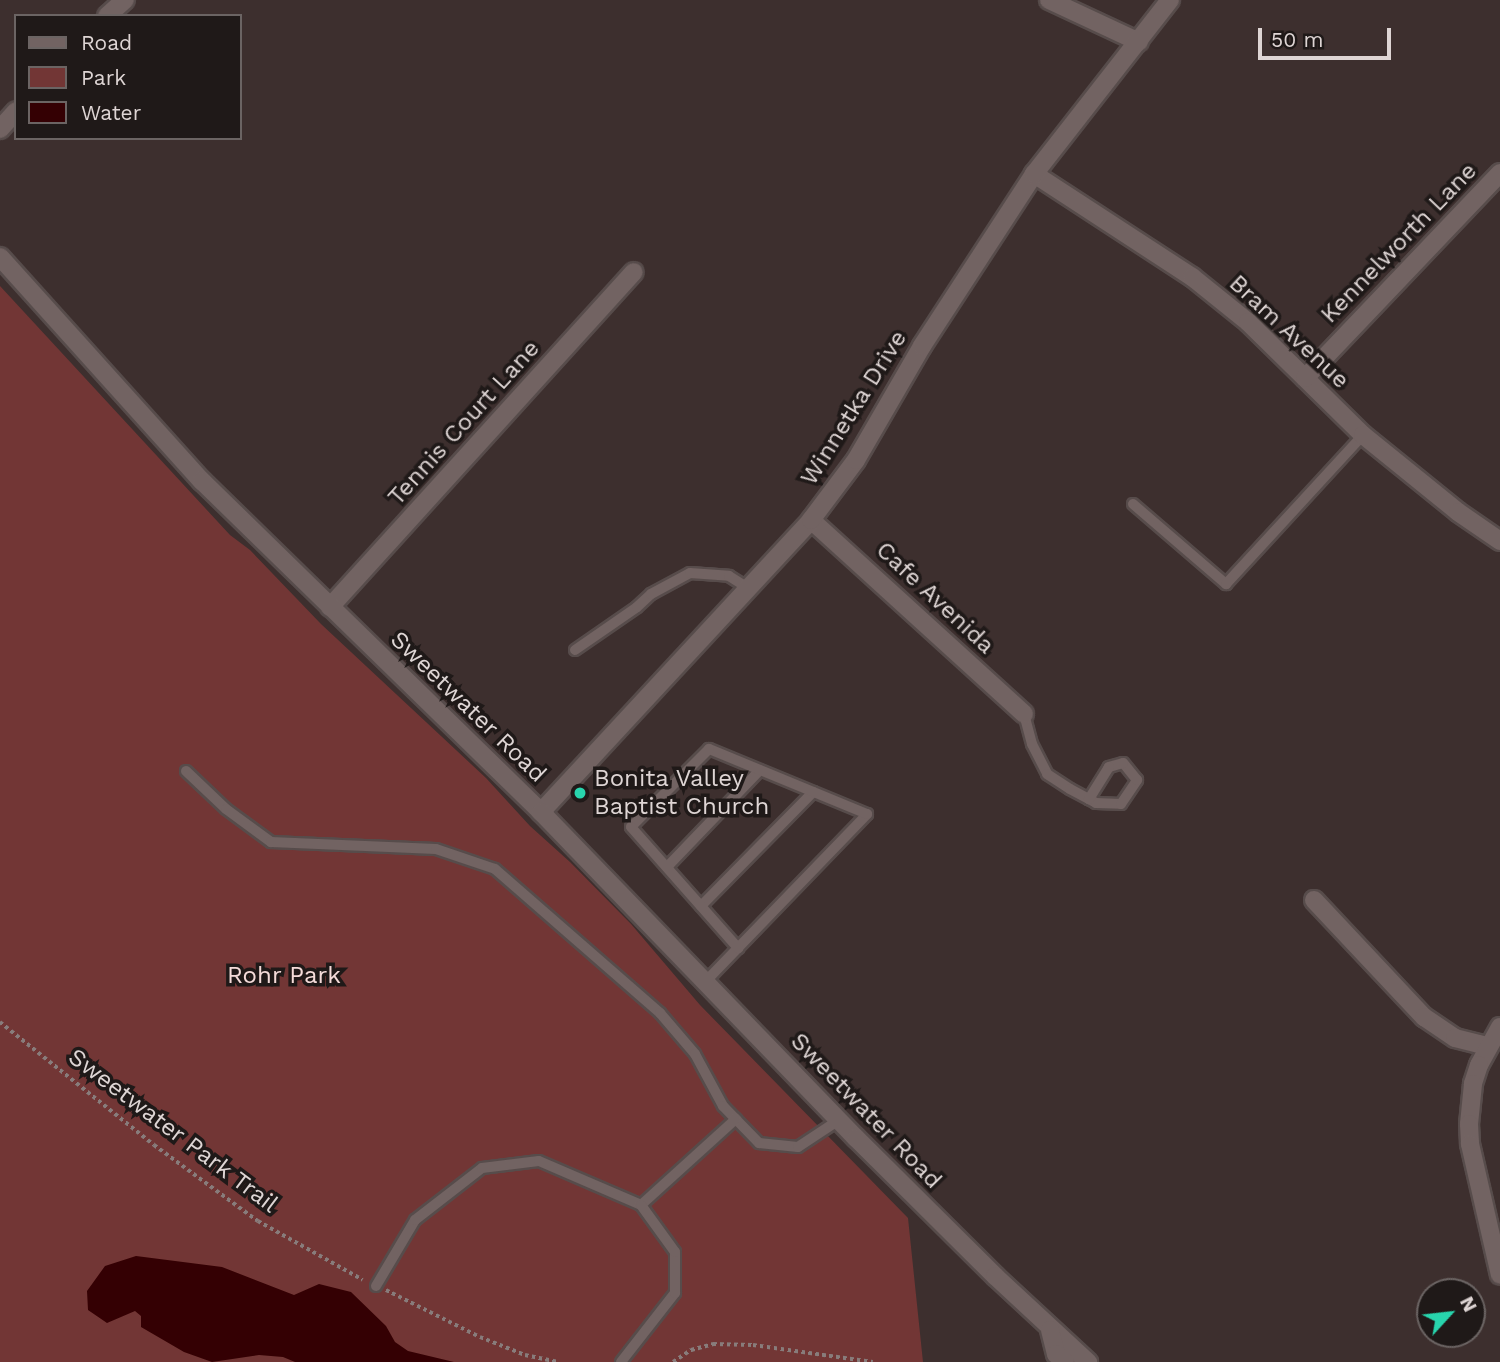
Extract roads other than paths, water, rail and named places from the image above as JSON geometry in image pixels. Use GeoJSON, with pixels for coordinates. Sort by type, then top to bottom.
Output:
{"type":"FeatureCollection","features":[{"type":"Feature","properties":{"kind":"street"},"geometry":{"type":"LineString","coordinates":[[109,14],[125,0]]}},
{"type":"Feature","properties":{"kind":"street"},"geometry":{"type":"LineString","coordinates":[[1049,0],[1139,42]]}},
{"type":"Feature","properties":{"kind":"street","name":"Winnetka Drive"},"geometry":{"type":"LineString","coordinates":[[541,812],[811,520],[856,460],[922,346],[1034,174],[1170,0]]}},
{"type":"Feature","properties":{"kind":"street"},"geometry":{"type":"LineString","coordinates":[[0,129],[14,113]]}},
{"type":"Feature","properties":{"kind":"street","name":"Kennelworth Lane"},"geometry":{"type":"LineString","coordinates":[[1305,378],[1500,173]]}},
{"type":"Feature","properties":{"kind":"street","name":"Bram Avenue"},"geometry":{"type":"LineString","coordinates":[[1034,174],[1192,276],[1248,322],[1363,435],[1458,512],[1500,541]]}},
{"type":"Feature","properties":{"kind":"street","name":"Sweetwater Road"},"geometry":{"type":"LineString","coordinates":[[0,257],[202,481],[541,812],[671,950],[706,981],[839,1120],[1051,1330],[1088,1362]]}},
{"type":"Feature","properties":{"kind":"street","name":"Tennis Court Lane"},"geometry":{"type":"LineString","coordinates":[[330,607],[634,272]]}},
{"type":"Feature","properties":{"kind":"street","name":"Cafe Avenida"},"geometry":{"type":"LineString","coordinates":[[811,520],[1024,714]]}},
{"type":"Feature","properties":{"kind":"street"},"geometry":{"type":"LineString","coordinates":[[1314,900],[1424,1017],[1455,1038],[1488,1046]]}},
{"type":"Feature","properties":{"kind":"street"},"geometry":{"type":"LineString","coordinates":[[1500,1027],[1488,1046],[1474,1084],[1469,1124],[1470,1144],[1500,1275]]}},
{"type":"Feature","properties":{"kind":"street"},"geometry":{"type":"LineString","coordinates":[[1051,1330],[1056,1354],[1065,1362]]}},
{"type":"Feature","properties":{"kind":"lane"},"geometry":{"type":"LineString","coordinates":[[1133,504],[1226,584],[1363,435]]}},
{"type":"Feature","properties":{"kind":"lane"},"geometry":{"type":"LineString","coordinates":[[575,650],[637,607],[651,594],[690,573],[729,576],[748,588]]}},
{"type":"Feature","properties":{"kind":"lane"},"geometry":{"type":"LineString","coordinates":[[1024,714],[1032,744],[1047,774],[1088,799],[1096,803],[1121,804],[1137,780],[1123,763],[1109,767],[1088,799]]}},
{"type":"Feature","properties":{"kind":"lane"},"geometry":{"type":"LineString","coordinates":[[706,981],[738,948],[867,814],[709,749],[631,827],[738,948]]}},
{"type":"Feature","properties":{"kind":"lane"},"geometry":{"type":"LineString","coordinates":[[667,867],[760,770]]}},
{"type":"Feature","properties":{"kind":"lane"},"geometry":{"type":"LineString","coordinates":[[186,771],[226,810],[271,842],[436,849],[495,869],[660,1013],[695,1054],[723,1106],[759,1143],[798,1147],[839,1120]]}},
{"type":"Feature","properties":{"kind":"lane"},"geometry":{"type":"LineString","coordinates":[[701,905],[813,792]]}},
{"type":"Feature","properties":{"kind":"lane"},"geometry":{"type":"LineString","coordinates":[[641,1205],[736,1119]]}},
{"type":"Feature","properties":{"kind":"lane"},"geometry":{"type":"LineString","coordinates":[[376,1286],[415,1220],[482,1168],[539,1161],[641,1205],[675,1251],[675,1293],[621,1362]]}},
{"type":"Feature","properties":{"kind":"water"},"geometry":{"type":"Polygon","coordinates":[[[136,1256],[222,1267],[294,1295],[319,1284],[351,1292],[386,1326],[395,1342],[408,1351],[454,1362],[295,1362],[283,1357],[259,1355],[212,1362],[184,1352],[141,1327],[141,1316],[135,1311],[107,1323],[88,1310],[87,1291],[105,1266],[136,1256]]]}},
{"type":"Feature","properties":{"kind":"place","name":"Bonita Valley Baptist Church"},"geometry":{"type":"Point","coordinates":[580,793]}},
{"type":"Feature","properties":{"kind":"park label","name":"Rohr Park"},"geometry":{"type":"Point","coordinates":[284,976]}}]}
